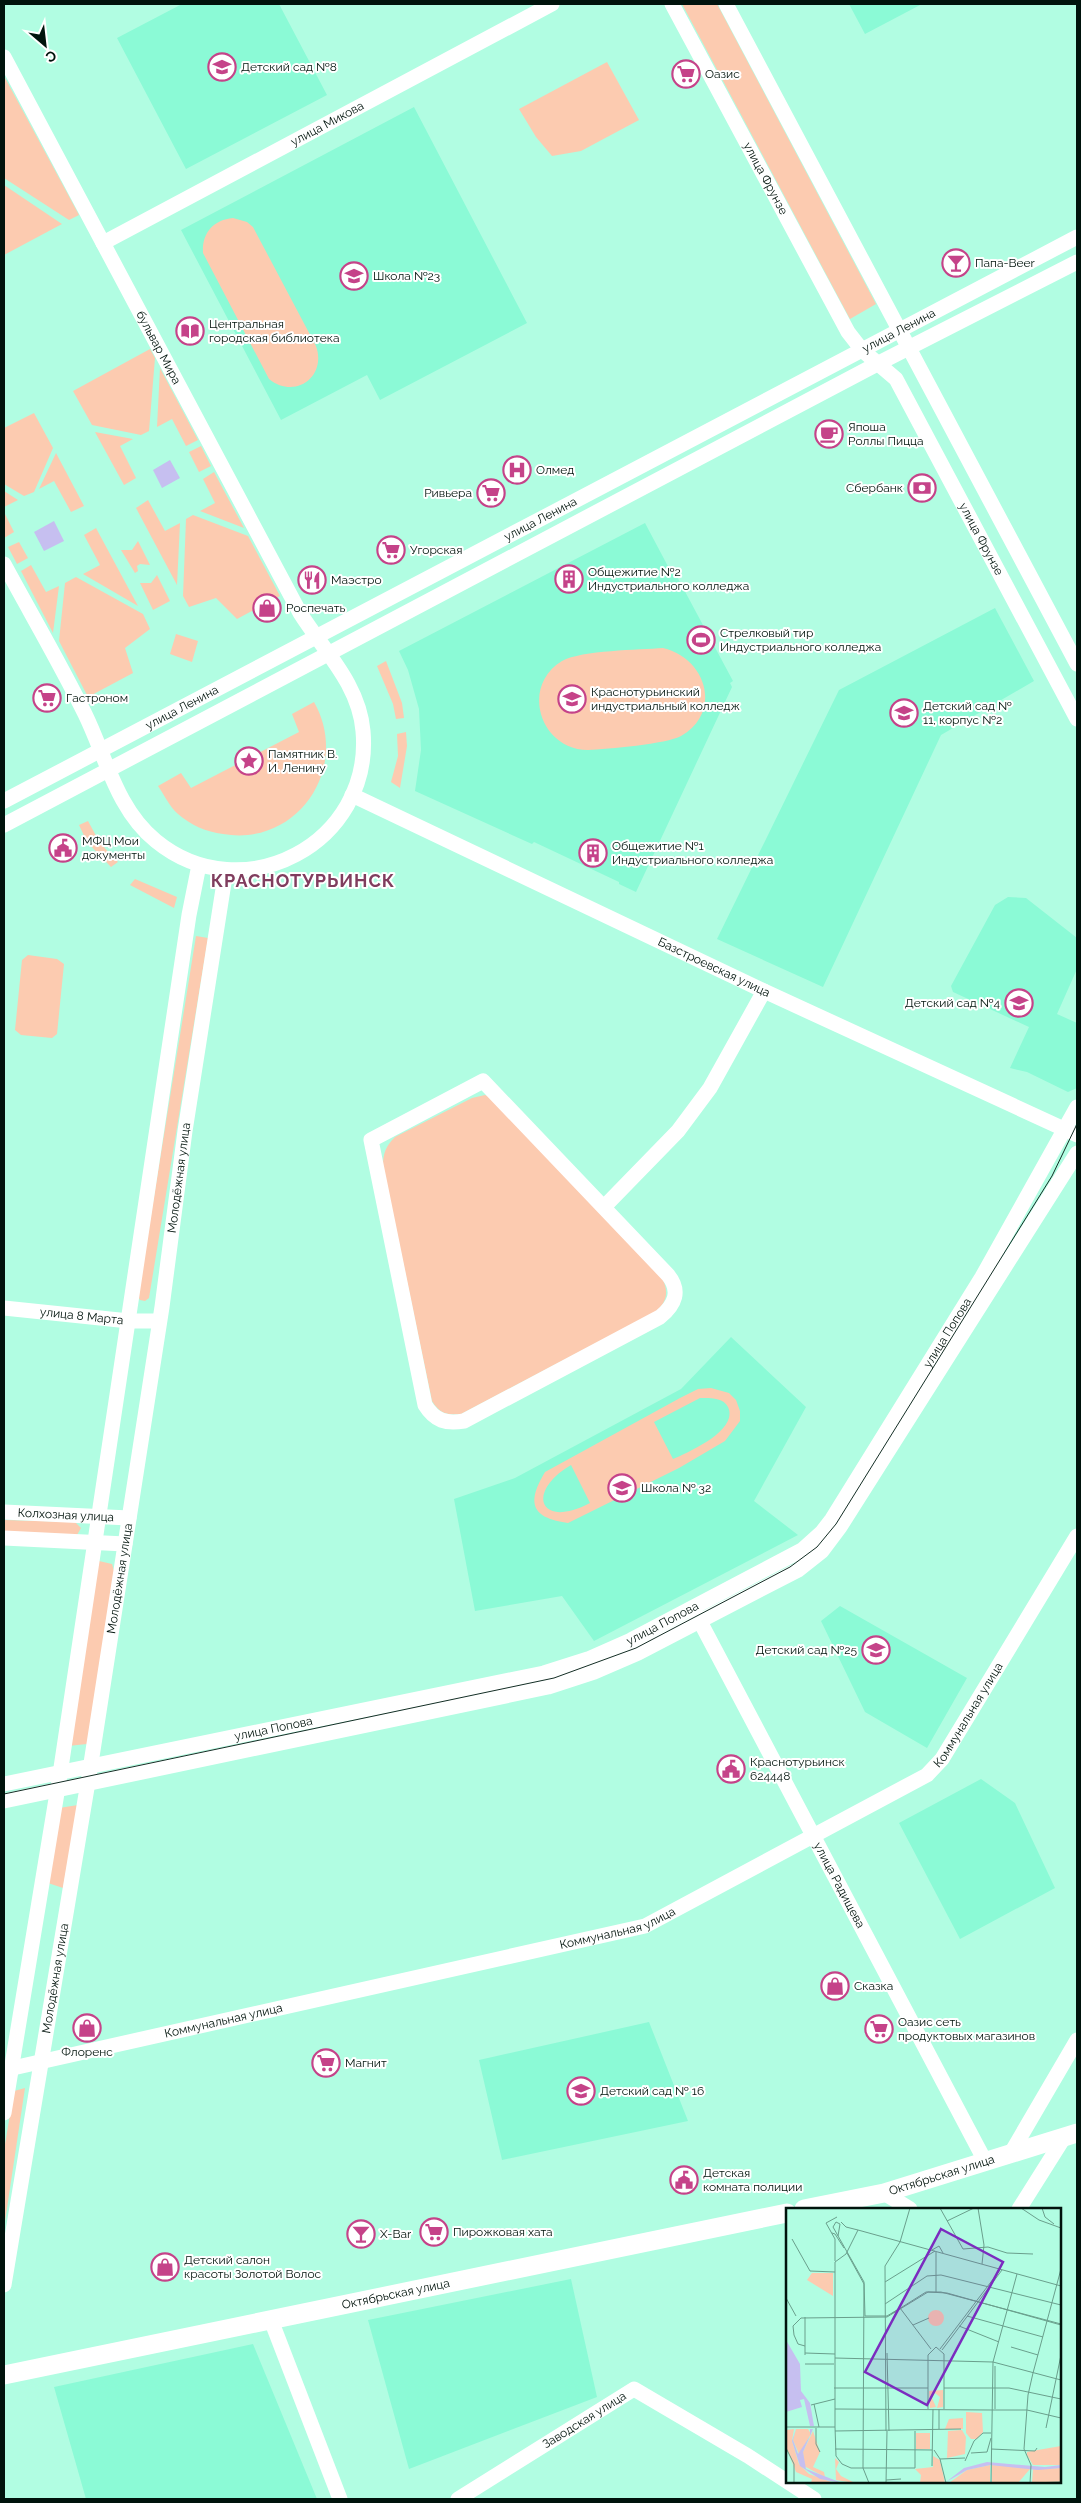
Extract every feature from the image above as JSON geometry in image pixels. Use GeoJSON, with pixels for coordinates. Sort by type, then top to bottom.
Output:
{"type":"FeatureCollection","features":[{"type":"Feature","properties":{"kind":"main road","name":"Октябрьская улица"},"geometry":{"type":"LineString","coordinates":[[809,2208],[884,2193],[1071,2135]]}},
{"type":"Feature","properties":{"kind":"main road","name":"Октябрьская улица"},"geometry":{"type":"LineString","coordinates":[[4,2375],[786,2213]]}},
{"type":"Feature","properties":{"kind":"street","name":"улица Микова"},"geometry":{"type":"LineString","coordinates":[[103,243],[552,4]]}},
{"type":"Feature","properties":{"kind":"street","name":"улица Фрунзе"},"geometry":{"type":"LineString","coordinates":[[672,4],[848,332],[862,350],[896,379],[1077,719]]}},
{"type":"Feature","properties":{"kind":"street"},"geometry":{"type":"LineString","coordinates":[[726,4],[1077,664]]}},
{"type":"Feature","properties":{"kind":"street","name":"бульвар Мира"},"geometry":{"type":"LineString","coordinates":[[4,57],[300,613],[316,638],[345,676],[361,714],[364,747],[358,780],[352,796],[344,810],[323,836],[296,855],[265,867],[226,870],[199,865],[169,851],[143,830],[120,795],[102,750]]}},
{"type":"Feature","properties":{"kind":"street","name":"улица Ленина"},"geometry":{"type":"LineString","coordinates":[[4,801],[1077,237]]}},
{"type":"Feature","properties":{"kind":"street","name":"улица Ленина"},"geometry":{"type":"LineString","coordinates":[[4,825],[879,363],[1077,262]]}},
{"type":"Feature","properties":{"kind":"street"},"geometry":{"type":"LineString","coordinates":[[4,564],[102,750]]}},
{"type":"Feature","properties":{"kind":"street"},"geometry":{"type":"LineString","coordinates":[[350,619],[360,638]]}},
{"type":"Feature","properties":{"kind":"street"},"geometry":{"type":"LineString","coordinates":[[73,765],[82,784]]}},
{"type":"Feature","properties":{"kind":"street","name":"Базстроевская улица"},"geometry":{"type":"LineString","coordinates":[[352,796],[764,991],[1071,1132]]}},
{"type":"Feature","properties":{"kind":"street"},"geometry":{"type":"LineString","coordinates":[[4,2113],[7,2069],[60,1772],[188,925],[199,865]]}},
{"type":"Feature","properties":{"kind":"street","name":"Молодёжная улица"},"geometry":{"type":"LineString","coordinates":[[4,2285],[88,1783],[159,1321],[185,1131],[226,870]]}},
{"type":"Feature","properties":{"kind":"street"},"geometry":{"type":"LineString","coordinates":[[604,1207],[678,1131],[710,1088],[764,991]]}},
{"type":"Feature","properties":{"kind":"street"},"geometry":{"type":"LineString","coordinates":[[483,1081],[604,1207],[674,1283],[675,1300],[670,1309],[660,1317],[464,1421],[445,1422],[437,1420],[425,1405],[371,1140],[483,1081]]}},
{"type":"Feature","properties":{"kind":"street","name":"улица Попова"},"geometry":{"type":"LineString","coordinates":[[4,1801],[548,1687],[594,1672],[629,1657],[790,1558],[822,1532],[1071,1132],[1077,1107]]}},
{"type":"Feature","properties":{"kind":"street","name":"улица Попова"},"geometry":{"type":"LineString","coordinates":[[4,1784],[544,1674],[588,1659],[798,1570],[812,1561],[832,1539],[1077,1153]]}},
{"type":"Feature","properties":{"kind":"street","name":"улица 8 Марта"},"geometry":{"type":"LineString","coordinates":[[4,1308],[129,1320],[159,1321]]}},
{"type":"Feature","properties":{"kind":"street","name":"Колхозная улица"},"geometry":{"type":"LineString","coordinates":[[4,1512],[129,1518]]}},
{"type":"Feature","properties":{"kind":"street","name":"Коммунальная улица"},"geometry":{"type":"LineString","coordinates":[[7,2069],[645,1926],[927,1775],[942,1760],[1077,1536]]}},
{"type":"Feature","properties":{"kind":"street","name":"Колхозная улица"},"geometry":{"type":"LineString","coordinates":[[4,1538],[95,1541],[125,1544]]}},
{"type":"Feature","properties":{"kind":"street","name":"улица Радищева"},"geometry":{"type":"LineString","coordinates":[[697,1614],[985,2161]]}},
{"type":"Feature","properties":{"kind":"street"},"geometry":{"type":"LineString","coordinates":[[1011,2153],[1077,2040]]}},
{"type":"Feature","properties":{"kind":"street"},"geometry":{"type":"LineString","coordinates":[[1020,2208],[1071,2135]]}},
{"type":"Feature","properties":{"kind":"street"},"geometry":{"type":"LineString","coordinates":[[884,2193],[908,2208]]}},
{"type":"Feature","properties":{"kind":"street"},"geometry":{"type":"LineString","coordinates":[[271,2320],[340,2499]]}},
{"type":"Feature","properties":{"kind":"street","name":"Заводская улица"},"geometry":{"type":"LineString","coordinates":[[458,2499],[634,2389],[748,2456],[786,2481]]}},
{"type":"Feature","properties":{"kind":"street","name":"Заводская улица"},"geometry":{"type":"LineString","coordinates":[[789,2483],[814,2499]]}},
{"type":"Feature","properties":{"kind":"shaded area","name":"Детский сад №8"},"geometry":{"type":"Polygon","coordinates":[[[182,4],[279,4],[327,95],[186,169],[117,38],[182,4]]]}},
{"type":"Feature","properties":{"kind":"shaded area"},"geometry":{"type":"Polygon","coordinates":[[[682,4],[717,4],[876,304],[850,319],[682,4]]]}},
{"type":"Feature","properties":{"kind":"shaded area"},"geometry":{"type":"Polygon","coordinates":[[[849,4],[922,4],[865,34],[849,4]]]}},
{"type":"Feature","properties":{"kind":"shaded area"},"geometry":{"type":"Polygon","coordinates":[[[607,62],[639,120],[581,151],[552,156],[536,137],[519,109],[607,62]]]}},
{"type":"Feature","properties":{"kind":"shaded area"},"geometry":{"type":"Polygon","coordinates":[[[4,76],[79,215],[69,220],[4,178],[4,76]]]}},
{"type":"Feature","properties":{"kind":"shaded area","name":"Школа №23"},"geometry":{"type":"Polygon","coordinates":[[[414,107],[527,323],[380,400],[367,375],[281,420],[181,230],[414,107]]]}},
{"type":"Feature","properties":{"kind":"shaded area"},"geometry":{"type":"Polygon","coordinates":[[[4,185],[62,224],[4,255],[4,185]]]}},
{"type":"Feature","properties":{"kind":"shaded area"},"geometry":{"type":"Polygon","coordinates":[[[233,218],[247,222],[253,227],[316,346],[317,367],[313,376],[298,386],[279,385],[269,379],[203,253],[204,239],[210,229],[226,219],[233,218]]]}},
{"type":"Feature","properties":{"kind":"shaded area"},"geometry":{"type":"Polygon","coordinates":[[[150,349],[155,358],[149,431],[141,435],[92,425],[73,391],[150,349]]]}},
{"type":"Feature","properties":{"kind":"shaded area"},"geometry":{"type":"Polygon","coordinates":[[[160,368],[198,440],[186,446],[172,419],[157,427],[160,368]]]}},
{"type":"Feature","properties":{"kind":"shaded area"},"geometry":{"type":"Polygon","coordinates":[[[34,413],[53,448],[34,492],[24,496],[4,484],[4,428],[34,413]]]}},
{"type":"Feature","properties":{"kind":"shaded area"},"geometry":{"type":"Polygon","coordinates":[[[95,432],[133,439],[120,446],[136,478],[124,485],[95,432]]]}},
{"type":"Feature","properties":{"kind":"shaded area"},"geometry":{"type":"Polygon","coordinates":[[[201,446],[211,466],[199,472],[189,452],[201,446]]]}},
{"type":"Feature","properties":{"kind":"shaded area"},"geometry":{"type":"Polygon","coordinates":[[[56,453],[84,506],[71,512],[54,481],[39,489],[56,453]]]}},
{"type":"Feature","properties":{"kind":"shaded area"},"geometry":{"type":"Polygon","coordinates":[[[170,460],[180,478],[162,488],[153,470],[170,460]]]}},
{"type":"Feature","properties":{"kind":"shaded area"},"geometry":{"type":"Polygon","coordinates":[[[214,472],[244,528],[200,511],[215,503],[203,479],[214,472]]]}},
{"type":"Feature","properties":{"kind":"shaded area"},"geometry":{"type":"Polygon","coordinates":[[[4,491],[18,500],[4,507],[4,491]]]}},
{"type":"Feature","properties":{"kind":"shaded area"},"geometry":{"type":"Polygon","coordinates":[[[148,500],[165,531],[180,523],[177,585],[136,508],[148,500]]]}},
{"type":"Feature","properties":{"kind":"shaded area"},"geometry":{"type":"Polygon","coordinates":[[[4,512],[14,532],[4,538],[4,512]]]}},
{"type":"Feature","properties":{"kind":"shaded area"},"geometry":{"type":"Polygon","coordinates":[[[193,515],[248,536],[280,596],[237,619],[216,598],[189,607],[183,596],[186,519],[193,515]]]}},
{"type":"Feature","properties":{"kind":"shaded area"},"geometry":{"type":"Polygon","coordinates":[[[54,521],[64,541],[44,551],[34,532],[54,521]]]}},
{"type":"Feature","properties":{"kind":"shaded area","name":"Краснотурьинский индустриальный колледж"},"geometry":{"type":"Polygon","coordinates":[[[645,523],[671,572],[674,571],[733,681],[730,683],[732,687],[636,892],[534,842],[532,844],[415,791],[421,750],[419,709],[408,670],[399,651],[645,523]]]}},
{"type":"Feature","properties":{"kind":"shaded area"},"geometry":{"type":"Polygon","coordinates":[[[96,528],[138,606],[83,574],[100,565],[84,535],[96,528]]]}},
{"type":"Feature","properties":{"kind":"shaded area"},"geometry":{"type":"Polygon","coordinates":[[[138,541],[150,565],[140,564],[137,566],[138,571],[135,573],[121,550],[132,550],[138,541]]]}},
{"type":"Feature","properties":{"kind":"shaded area"},"geometry":{"type":"Polygon","coordinates":[[[19,542],[28,558],[17,564],[8,547],[19,542]]]}},
{"type":"Feature","properties":{"kind":"shaded area"},"geometry":{"type":"Polygon","coordinates":[[[31,565],[46,592],[59,586],[53,633],[21,571],[31,565]]]}},
{"type":"Feature","properties":{"kind":"shaded area"},"geometry":{"type":"Polygon","coordinates":[[[157,575],[170,601],[153,610],[140,583],[151,583],[157,575]]]}},
{"type":"Feature","properties":{"kind":"shaded area"},"geometry":{"type":"Polygon","coordinates":[[[76,577],[143,614],[150,629],[125,648],[133,673],[88,697],[59,641],[65,583],[76,577]]]}},
{"type":"Feature","properties":{"kind":"shaded area"},"geometry":{"type":"Polygon","coordinates":[[[995,608],[1034,681],[941,735],[823,987],[717,939],[839,690],[995,608]]]}},
{"type":"Feature","properties":{"kind":"shaded area"},"geometry":{"type":"Polygon","coordinates":[[[176,634],[198,641],[192,662],[170,654],[176,634]]]}},
{"type":"Feature","properties":{"kind":"shaded area"},"geometry":{"type":"Polygon","coordinates":[[[663,648],[678,654],[690,663],[699,674],[704,687],[705,700],[702,714],[694,726],[681,736],[650,744],[588,750],[571,747],[558,740],[548,728],[541,715],[539,700],[542,685],[549,672],[562,661],[571,657],[596,653],[663,648]]]}},
{"type":"Feature","properties":{"kind":"shaded area"},"geometry":{"type":"Polygon","coordinates":[[[386,661],[402,703],[404,718],[396,719],[393,704],[377,666],[386,661]]]}},
{"type":"Feature","properties":{"kind":"shaded area"},"geometry":{"type":"Polygon","coordinates":[[[314,702],[324,727],[326,752],[321,776],[311,797],[295,815],[274,828],[250,835],[223,834],[205,830],[193,825],[178,814],[158,786],[181,773],[191,788],[299,732],[292,714],[314,702]]]}},
{"type":"Feature","properties":{"kind":"shaded area"},"geometry":{"type":"Polygon","coordinates":[[[406,732],[407,746],[400,788],[391,782],[398,756],[397,734],[406,732]]]}},
{"type":"Feature","properties":{"kind":"shaded area"},"geometry":{"type":"Polygon","coordinates":[[[88,821],[100,843],[118,862],[111,867],[87,842],[79,825],[88,821]]]}},
{"type":"Feature","properties":{"kind":"shaded area"},"geometry":{"type":"Polygon","coordinates":[[[135,879],[177,897],[174,908],[130,885],[135,879]]]}},
{"type":"Feature","properties":{"kind":"shaded area","name":"Детский сад №4"},"geometry":{"type":"Polygon","coordinates":[[[1008,897],[1026,898],[1077,938],[1077,969],[1057,1014],[1077,1023],[1077,1088],[1068,1092],[1027,1072],[1010,1068],[1029,1027],[953,992],[951,986],[995,905],[1008,897]]]}},
{"type":"Feature","properties":{"kind":"shaded area"},"geometry":{"type":"Polygon","coordinates":[[[196,936],[208,938],[149,1298],[145,1301],[140,1300],[138,1296],[196,936]]]}},
{"type":"Feature","properties":{"kind":"shaded area"},"geometry":{"type":"Polygon","coordinates":[[[28,955],[57,959],[64,964],[57,1034],[52,1038],[21,1035],[15,1030],[22,960],[28,955]]]}},
{"type":"Feature","properties":{"kind":"shaded area"},"geometry":{"type":"Polygon","coordinates":[[[485,1095],[490,1097],[661,1276],[666,1296],[663,1304],[655,1312],[461,1414],[452,1414],[444,1413],[432,1401],[383,1161],[384,1153],[395,1137],[472,1098],[485,1095]]]}},
{"type":"Feature","properties":{"kind":"shaded area","name":"Школа № 32"},"geometry":{"type":"Polygon","coordinates":[[[731,1337],[806,1407],[754,1501],[798,1535],[594,1641],[562,1596],[475,1611],[454,1499],[515,1478],[681,1389],[731,1337]]]}},
{"type":"Feature","properties":{"kind":"shaded area"},"geometry":{"type":"Polygon","coordinates":[[[711,1388],[729,1393],[736,1400],[740,1411],[740,1421],[725,1441],[679,1468],[568,1523],[555,1521],[539,1513],[534,1500],[539,1483],[545,1472],[698,1389],[711,1388]],[[700,1398],[654,1422],[673,1459],[711,1439],[726,1424],[729,1416],[728,1407],[723,1401],[700,1398]],[[571,1465],[557,1475],[548,1486],[544,1496],[544,1504],[549,1510],[559,1512],[572,1510],[590,1503],[571,1465]]]}},
{"type":"Feature","properties":{"kind":"shaded area"},"geometry":{"type":"Polygon","coordinates":[[[4,1520],[75,1522],[81,1528],[77,1535],[4,1533],[4,1520]]]}},
{"type":"Feature","properties":{"kind":"shaded area"},"geometry":{"type":"Polygon","coordinates":[[[99,1561],[112,1564],[115,1574],[87,1744],[68,1746],[99,1561]]]}},
{"type":"Feature","properties":{"kind":"shaded area","name":"Детский сад №25"},"geometry":{"type":"Polygon","coordinates":[[[840,1606],[967,1678],[927,1748],[865,1712],[821,1621],[840,1606]]]}},
{"type":"Feature","properties":{"kind":"shaded area"},"geometry":{"type":"Polygon","coordinates":[[[981,1779],[1015,1803],[1055,1888],[960,1939],[899,1823],[981,1779]]]}},
{"type":"Feature","properties":{"kind":"shaded area"},"geometry":{"type":"Polygon","coordinates":[[[78,1805],[63,1888],[48,1883],[59,1808],[78,1805]]]}},
{"type":"Feature","properties":{"kind":"shaded area","name":"Детский сад № 16"},"geometry":{"type":"Polygon","coordinates":[[[649,2022],[688,2121],[502,2160],[479,2060],[649,2022]]]}},
{"type":"Feature","properties":{"kind":"shaded area"},"geometry":{"type":"Polygon","coordinates":[[[25,2088],[4,2228],[4,2150],[14,2091],[25,2088]]]}},
{"type":"Feature","properties":{"kind":"shaded area"},"geometry":{"type":"Polygon","coordinates":[[[571,2279],[597,2397],[409,2469],[368,2320],[571,2279]]]}},
{"type":"Feature","properties":{"kind":"shaded area"},"geometry":{"type":"Polygon","coordinates":[[[253,2344],[317,2499],[86,2499],[54,2387],[253,2344]]]}},
{"type":"Feature","properties":{"kind":"tram line"},"geometry":{"type":"LineString","coordinates":[[4,1794],[554,1678],[636,1648],[790,1567],[817,1547],[836,1524],[1052,1176],[1077,1124]]}},
{"type":"Feature","properties":{"kind":"place","name":"Детский сад №8"},"geometry":{"type":"Point","coordinates":[222,67]}},
{"type":"Feature","properties":{"kind":"place","name":"Оазис"},"geometry":{"type":"Point","coordinates":[686,74]}},
{"type":"Feature","properties":{"kind":"place","name":"Папа-Beer"},"geometry":{"type":"Point","coordinates":[956,263]}},
{"type":"Feature","properties":{"kind":"place","name":"Школа №23"},"geometry":{"type":"Point","coordinates":[354,276]}},
{"type":"Feature","properties":{"kind":"place","name":"Центральная городская библиотека"},"geometry":{"type":"Point","coordinates":[190,331]}},
{"type":"Feature","properties":{"kind":"place","name":"Япоша Роллы Пицца"},"geometry":{"type":"Point","coordinates":[829,434]}},
{"type":"Feature","properties":{"kind":"place","name":"Олмед"},"geometry":{"type":"Point","coordinates":[517,470]}},
{"type":"Feature","properties":{"kind":"place","name":"Сбербанк"},"geometry":{"type":"Point","coordinates":[922,488]}},
{"type":"Feature","properties":{"kind":"place","name":"Ривьера"},"geometry":{"type":"Point","coordinates":[491,493]}},
{"type":"Feature","properties":{"kind":"place","name":"Угорская"},"geometry":{"type":"Point","coordinates":[391,550]}},
{"type":"Feature","properties":{"kind":"place","name":"Общежитие №2 Индустриального колледжа"},"geometry":{"type":"Point","coordinates":[569,579]}},
{"type":"Feature","properties":{"kind":"place","name":"Маэстро"},"geometry":{"type":"Point","coordinates":[312,580]}},
{"type":"Feature","properties":{"kind":"place","name":"Роспечать"},"geometry":{"type":"Point","coordinates":[267,608]}},
{"type":"Feature","properties":{"kind":"place","name":"Стрелковый тир Индустриального колледжа"},"geometry":{"type":"Point","coordinates":[701,640]}},
{"type":"Feature","properties":{"kind":"place","name":"Гастроном"},"geometry":{"type":"Point","coordinates":[47,698]}},
{"type":"Feature","properties":{"kind":"place","name":"Краснотурьинский индустриальный колледж"},"geometry":{"type":"Point","coordinates":[572,699]}},
{"type":"Feature","properties":{"kind":"place","name":"Детский сад № 11, корпус №2"},"geometry":{"type":"Point","coordinates":[904,713]}},
{"type":"Feature","properties":{"kind":"place","name":"Памятник В. И. Ленину"},"geometry":{"type":"Point","coordinates":[249,761]}},
{"type":"Feature","properties":{"kind":"place","name":"МФЦ Мои документы"},"geometry":{"type":"Point","coordinates":[63,848]}},
{"type":"Feature","properties":{"kind":"place","name":"Общежитие №1 Индустриального колледжа"},"geometry":{"type":"Point","coordinates":[593,853]}},
{"type":"Feature","properties":{"kind":"place","name":"Детский сад №4"},"geometry":{"type":"Point","coordinates":[1019,1003]}},
{"type":"Feature","properties":{"kind":"place","name":"Школа № 32"},"geometry":{"type":"Point","coordinates":[622,1488]}},
{"type":"Feature","properties":{"kind":"place","name":"Детский сад №25"},"geometry":{"type":"Point","coordinates":[876,1650]}},
{"type":"Feature","properties":{"kind":"place","name":"Краснотурьинск 624448"},"geometry":{"type":"Point","coordinates":[731,1769]}},
{"type":"Feature","properties":{"kind":"place","name":"Сказка"},"geometry":{"type":"Point","coordinates":[835,1986]}},
{"type":"Feature","properties":{"kind":"place","name":"Флоренс"},"geometry":{"type":"Point","coordinates":[87,2028]}},
{"type":"Feature","properties":{"kind":"place","name":"Оазис сеть продуктовых магазинов"},"geometry":{"type":"Point","coordinates":[879,2029]}},
{"type":"Feature","properties":{"kind":"place","name":"Магнит"},"geometry":{"type":"Point","coordinates":[326,2063]}},
{"type":"Feature","properties":{"kind":"place","name":"Детский сад № 16"},"geometry":{"type":"Point","coordinates":[581,2091]}},
{"type":"Feature","properties":{"kind":"place","name":"Детская комната полиции"},"geometry":{"type":"Point","coordinates":[684,2180]}},
{"type":"Feature","properties":{"kind":"place","name":"Пирожковая хата"},"geometry":{"type":"Point","coordinates":[434,2232]}},
{"type":"Feature","properties":{"kind":"place","name":"X-Bar"},"geometry":{"type":"Point","coordinates":[361,2234]}},
{"type":"Feature","properties":{"kind":"place","name":"Детский салон красоты Золотой Волос"},"geometry":{"type":"Point","coordinates":[165,2267]}},
{"type":"Feature","properties":{"kind":"district","name":"КРАСНОТУРЬИНСК"},"geometry":{"type":"Point","coordinates":[303,881]}}]}
